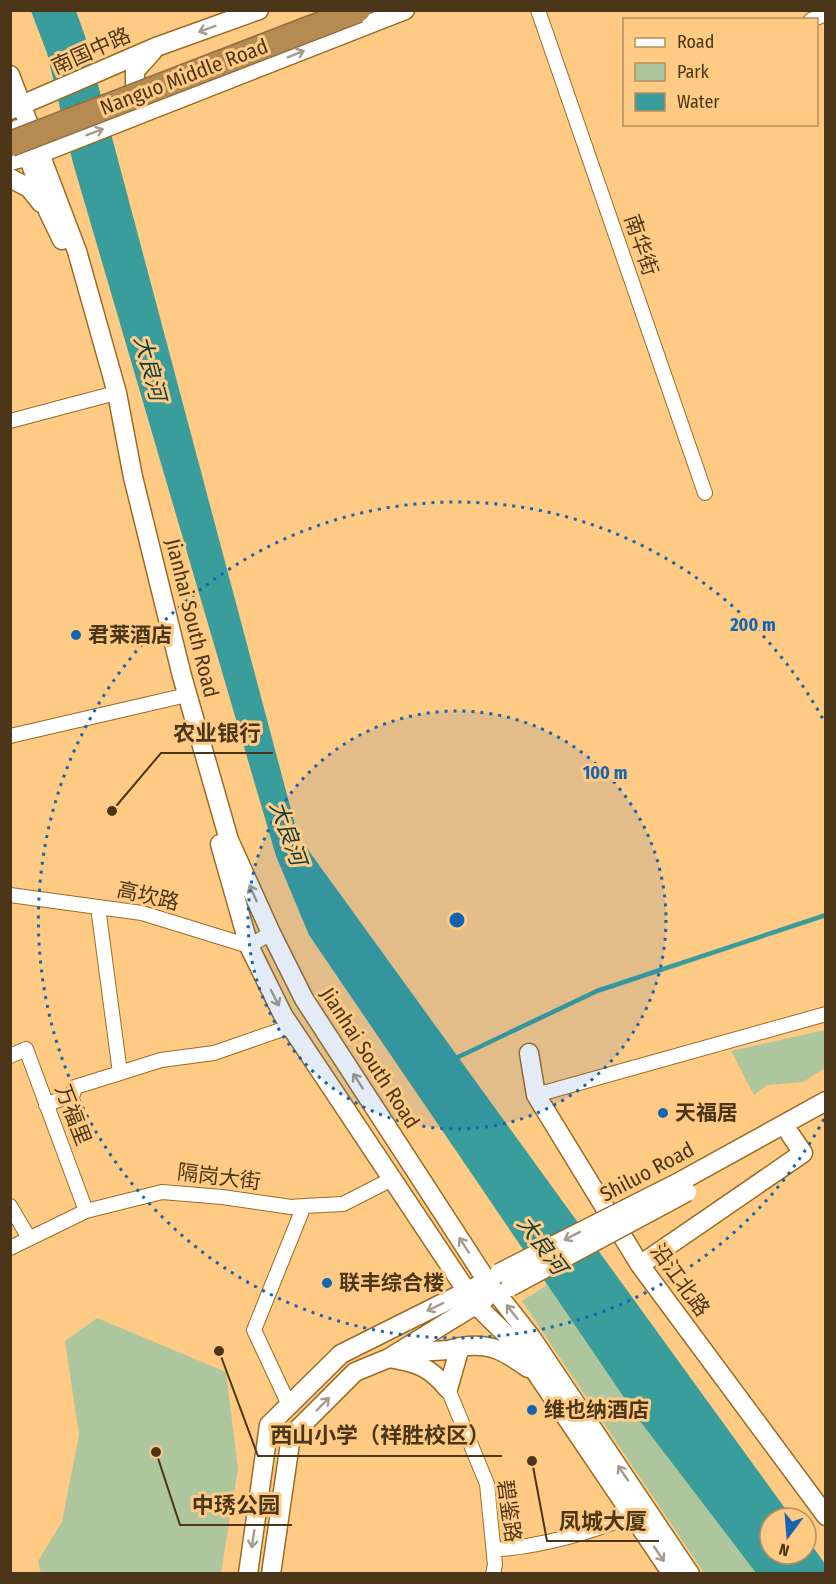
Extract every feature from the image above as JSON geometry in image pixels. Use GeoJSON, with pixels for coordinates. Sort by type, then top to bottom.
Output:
{"type":"FeatureCollection","features":[{"type":"Feature","properties":{"kind":"highway","name":"Nanguo Middle Road"},"geometry":{"type":"LineString","coordinates":[[13,112],[313,10]]}},
{"type":"Feature","properties":{"kind":"highway","name":"Nanguo Middle Road"},"geometry":{"type":"LineString","coordinates":[[22,154],[358,10]]}},
{"type":"Feature","properties":{"kind":"main road","name":"南国中路"},"geometry":{"type":"LineString","coordinates":[[13,112],[156,47],[259,10]]}},
{"type":"Feature","properties":{"kind":"main road"},"geometry":{"type":"LineString","coordinates":[[22,154],[183,99],[405,10]]}},
{"type":"Feature","properties":{"kind":"main road"},"geometry":{"type":"LineString","coordinates":[[156,47],[135,71],[135,90],[152,103],[183,99]]}},
{"type":"Feature","properties":{"kind":"main road","name":"Jianhai South Road"},"geometry":{"type":"LineString","coordinates":[[10,75],[13,112],[22,154],[68,254],[108,395],[124,479],[249,946],[284,1015],[471,1298],[518,1346],[672,1574]]}},
{"type":"Feature","properties":{"kind":"main road","name":"Jianhai South Road"},"geometry":{"type":"LineString","coordinates":[[22,154],[77,251],[117,393],[133,477],[183,697],[229,840],[271,933],[304,999],[498,1284],[690,1574]]}},
{"type":"Feature","properties":{"kind":"main road"},"geometry":{"type":"LineString","coordinates":[[10,178],[29,188],[48,211]]}},
{"type":"Feature","properties":{"kind":"main road","name":"沿江北路"},"geometry":{"type":"LineString","coordinates":[[529,1053],[536,1095],[640,1265],[825,1516]]}},
{"type":"Feature","properties":{"kind":"main road","name":"Shiluo Road"},"geometry":{"type":"LineString","coordinates":[[684,1186],[825,1101]]}},
{"type":"Feature","properties":{"kind":"main road","name":"Shiluo Road"},"geometry":{"type":"LineString","coordinates":[[471,1298],[825,1114]]}},
{"type":"Feature","properties":{"kind":"main road"},"geometry":{"type":"LineString","coordinates":[[640,1265],[802,1153],[790,1134]]}},
{"type":"Feature","properties":{"kind":"main road"},"geometry":{"type":"LineString","coordinates":[[271,1574],[291,1436],[355,1372],[394,1355],[471,1298]]}},
{"type":"Feature","properties":{"kind":"main road"},"geometry":{"type":"LineString","coordinates":[[248,1574],[269,1425],[341,1354],[471,1298]]}},
{"type":"Feature","properties":{"kind":"main road"},"geometry":{"type":"LineString","coordinates":[[394,1355],[449,1350],[478,1344],[506,1352],[538,1375]]}},
{"type":"Feature","properties":{"kind":"main road"},"geometry":{"type":"LineString","coordinates":[[448,1389],[460,1347]]}},
{"type":"Feature","properties":{"kind":"main road"},"geometry":{"type":"LineString","coordinates":[[394,1355],[426,1367],[448,1389]]}},
{"type":"Feature","properties":{"kind":"street","name":"南华街"},"geometry":{"type":"LineString","coordinates":[[537,10],[705,494]]}},
{"type":"Feature","properties":{"kind":"street"},"geometry":{"type":"LineString","coordinates":[[10,421],[108,395]]}},
{"type":"Feature","properties":{"kind":"street"},"geometry":{"type":"LineString","coordinates":[[10,736],[183,697]]}},
{"type":"Feature","properties":{"kind":"street","name":"高坎路"},"geometry":{"type":"LineString","coordinates":[[10,895],[142,913],[249,946]]}},
{"type":"Feature","properties":{"kind":"street"},"geometry":{"type":"LineString","coordinates":[[98,907],[120,1073]]}},
{"type":"Feature","properties":{"kind":"street"},"geometry":{"type":"LineString","coordinates":[[249,946],[271,933]]}},
{"type":"Feature","properties":{"kind":"street"},"geometry":{"type":"LineString","coordinates":[[536,1095],[825,1014]]}},
{"type":"Feature","properties":{"kind":"street"},"geometry":{"type":"LineString","coordinates":[[46,1105],[73,1094],[75,1087],[161,1060],[214,1053],[289,1027]]}},
{"type":"Feature","properties":{"kind":"street","name":"万福里"},"geometry":{"type":"LineString","coordinates":[[10,1056],[26,1049],[86,1211]]}},
{"type":"Feature","properties":{"kind":"street","name":"隔岗大街"},"geometry":{"type":"LineString","coordinates":[[10,1248],[86,1211],[162,1192],[222,1197],[291,1207],[343,1204],[392,1179]]}},
{"type":"Feature","properties":{"kind":"street"},"geometry":{"type":"LineString","coordinates":[[10,1206],[29,1238]]}},
{"type":"Feature","properties":{"kind":"street"},"geometry":{"type":"LineString","coordinates":[[289,1405],[254,1330],[304,1206]]}},
{"type":"Feature","properties":{"kind":"street","name":"碧鉴路"},"geometry":{"type":"LineString","coordinates":[[448,1389],[487,1484],[494,1550],[494,1574]]}},
{"type":"Feature","properties":{"kind":"street"},"geometry":{"type":"LineString","coordinates":[[494,1550],[523,1548],[608,1526],[630,1516]]}},
{"type":"Feature","properties":{"kind":"green space"},"geometry":{"type":"Polygon","coordinates":[[[825,1030],[825,1068],[803,1082],[767,1085],[754,1095],[731,1051],[825,1030]]]}},
{"type":"Feature","properties":{"kind":"green space"},"geometry":{"type":"Polygon","coordinates":[[[547,1285],[640,1421],[756,1573],[704,1573],[522,1301],[547,1285]]]}},
{"type":"Feature","properties":{"kind":"green space"},"geometry":{"type":"Polygon","coordinates":[[[97,1318],[226,1372],[238,1469],[221,1573],[41,1573],[38,1561],[62,1522],[79,1435],[65,1341],[97,1318]]]}},
{"type":"Feature","properties":{"kind":"water","name":"大良河"},"geometry":{"type":"Polygon","coordinates":[[[31,11],[76,11],[85,36],[298,836],[783,1506],[758,1506],[758,1566],[818,1566],[818,1554],[825,1564],[825,1573],[756,1573],[640,1421],[309,935],[276,856],[73,163],[47,53],[31,11]]]}},
{"type":"Feature","properties":{"kind":"waterway"},"geometry":{"type":"LineString","coordinates":[[454,1059],[597,991],[826,915]]}},
{"type":"Feature","properties":{"kind":"place","name":"君莱酒店"},"geometry":{"type":"Point","coordinates":[76,635]}},
{"type":"Feature","properties":{"kind":"place","name":"农业银行"},"geometry":{"type":"Point","coordinates":[112,811]}},
{"type":"Feature","properties":{"kind":"place","name":"天福居"},"geometry":{"type":"Point","coordinates":[663,1113]}},
{"type":"Feature","properties":{"kind":"place","name":"联丰综合楼"},"geometry":{"type":"Point","coordinates":[327,1283]}},
{"type":"Feature","properties":{"kind":"place","name":"西山小学（祥胜校区）"},"geometry":{"type":"Point","coordinates":[219,1351]}},
{"type":"Feature","properties":{"kind":"place","name":"维也纳酒店"},"geometry":{"type":"Point","coordinates":[532,1410]}},
{"type":"Feature","properties":{"kind":"place","name":"中琇公园"},"geometry":{"type":"Point","coordinates":[156,1452]}},
{"type":"Feature","properties":{"kind":"place","name":"凤城大厦"},"geometry":{"type":"Point","coordinates":[532,1461]}}]}
